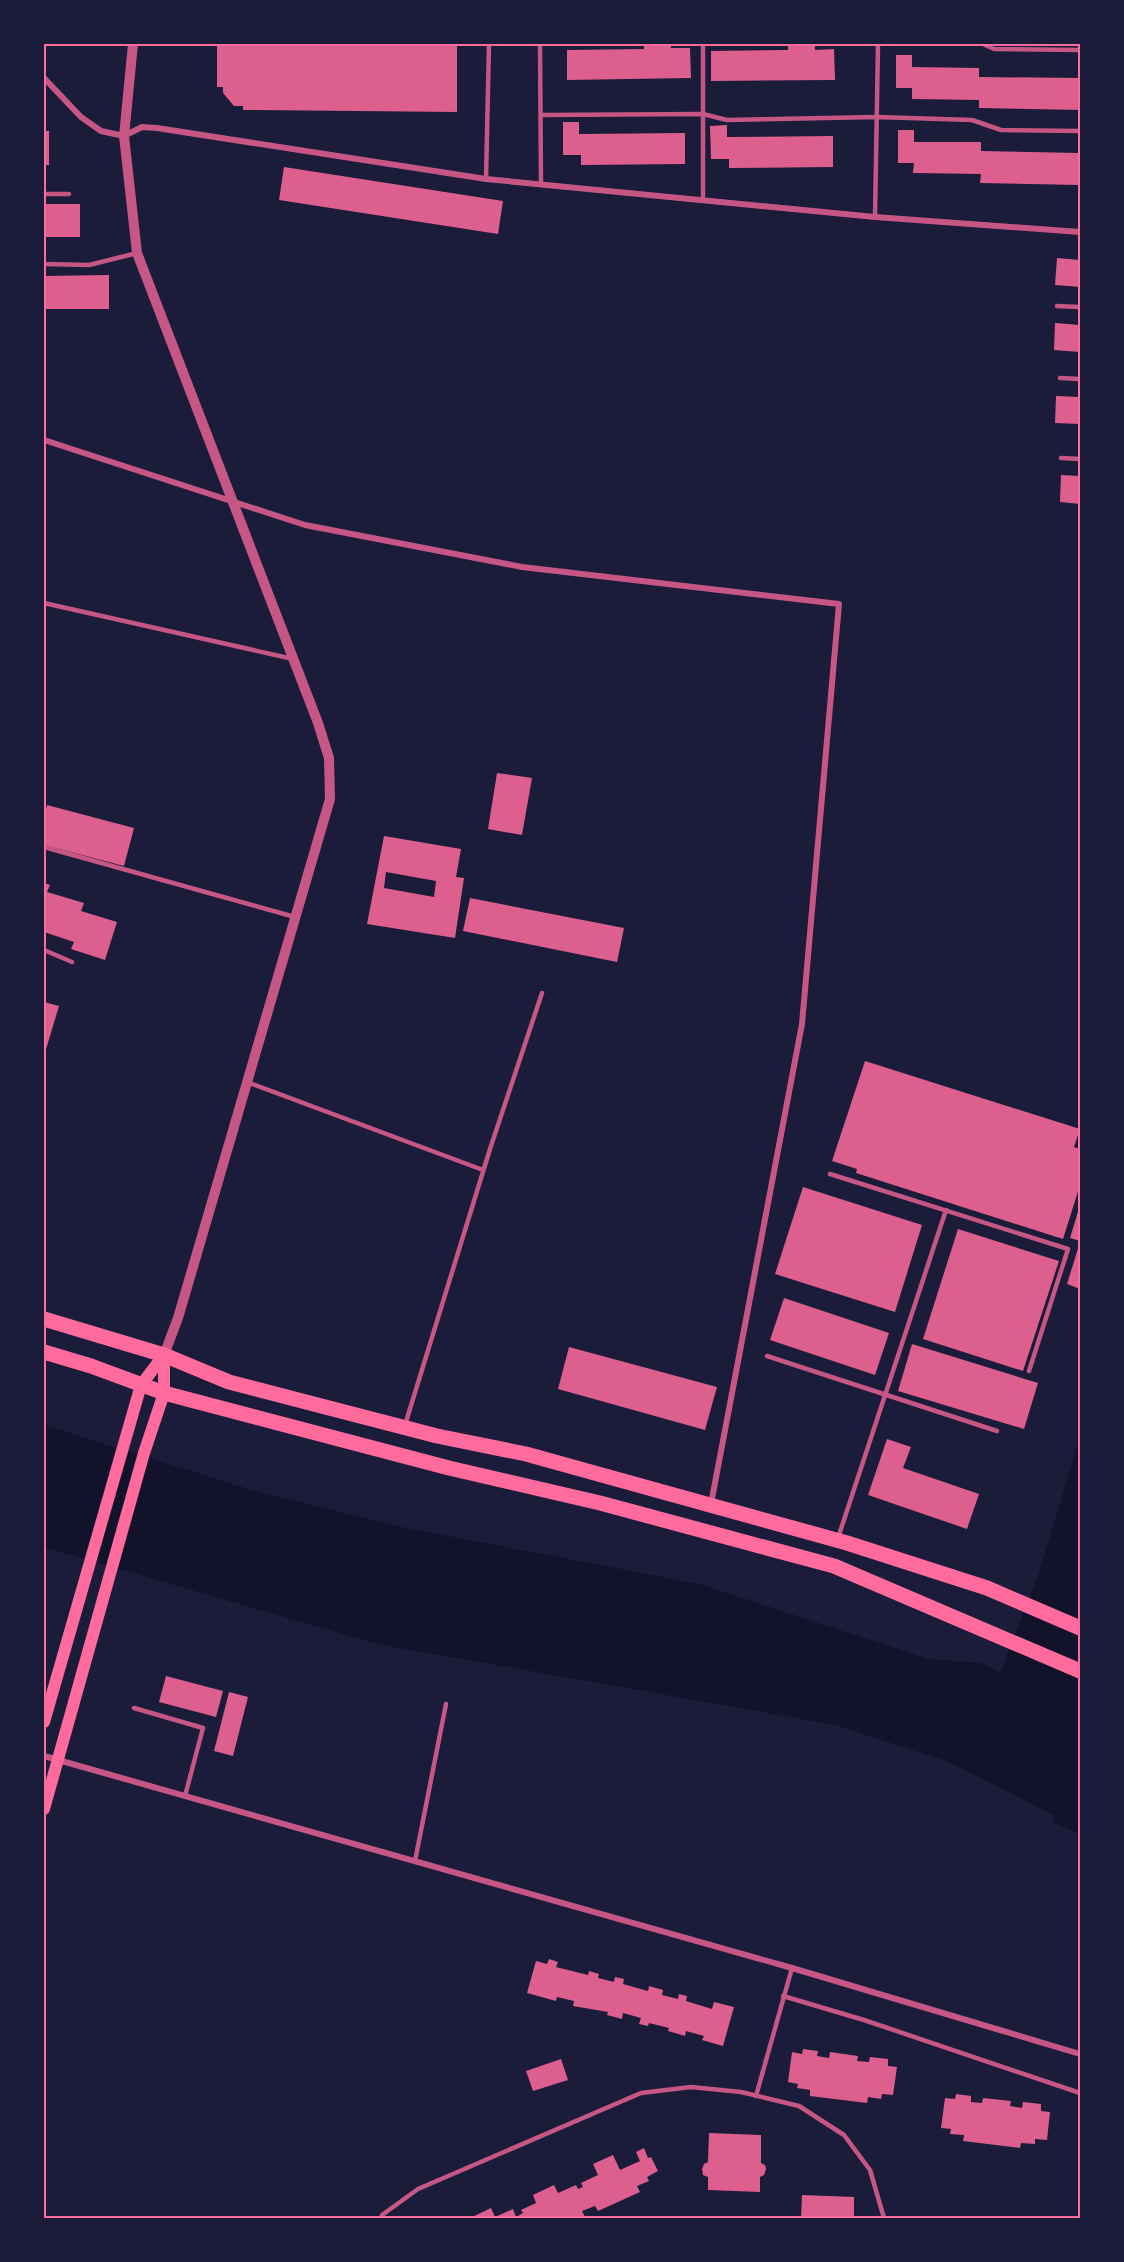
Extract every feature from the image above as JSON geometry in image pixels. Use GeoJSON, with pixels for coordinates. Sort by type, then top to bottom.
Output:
{"type":"FeatureCollection","features":[{"type":"Feature","properties":{"kind":"main road"},"geometry":{"type":"LineString","coordinates":[[44,1319],[164,1355],[229,1382],[405,1427],[526,1454],[837,1540],[987,1588],[1080,1628]]}},
{"type":"Feature","properties":{"kind":"main road"},"geometry":{"type":"LineString","coordinates":[[44,1352],[91,1366],[164,1393],[449,1468],[600,1503],[834,1566],[1080,1671]]}},
{"type":"Feature","properties":{"kind":"main road"},"geometry":{"type":"LineString","coordinates":[[44,1722],[141,1385],[164,1355]]}},
{"type":"Feature","properties":{"kind":"main road"},"geometry":{"type":"LineString","coordinates":[[44,1809],[144,1453],[164,1393],[164,1355]]}},
{"type":"Feature","properties":{"kind":"street"},"geometry":{"type":"LineString","coordinates":[[133,44],[124,136],[137,254],[318,723],[329,758],[330,799],[178,1318],[164,1355]]}},
{"type":"Feature","properties":{"kind":"street"},"geometry":{"type":"LineString","coordinates":[[44,78],[81,117],[101,131],[124,136],[142,127],[157,128],[486,179],[875,217],[1080,232]]}},
{"type":"Feature","properties":{"kind":"street"},"geometry":{"type":"LineString","coordinates":[[44,440],[305,525],[522,567],[839,604],[802,1024],[711,1505]]}},
{"type":"Feature","properties":{"kind":"street"},"geometry":{"type":"LineString","coordinates":[[44,1756],[792,1968],[1080,2054]]}},
{"type":"Feature","properties":{"kind":"lane"},"geometry":{"type":"LineString","coordinates":[[486,179],[489,44]]}},
{"type":"Feature","properties":{"kind":"lane"},"geometry":{"type":"LineString","coordinates":[[540,44],[541,184]]}},
{"type":"Feature","properties":{"kind":"lane"},"geometry":{"type":"LineString","coordinates":[[703,44],[703,200]]}},
{"type":"Feature","properties":{"kind":"lane"},"geometry":{"type":"LineString","coordinates":[[875,217],[878,44]]}},
{"type":"Feature","properties":{"kind":"lane"},"geometry":{"type":"LineString","coordinates":[[983,44],[994,49],[1080,50]]}},
{"type":"Feature","properties":{"kind":"lane"},"geometry":{"type":"LineString","coordinates":[[541,115],[703,114],[727,120],[877,117],[972,120],[1000,130],[1080,131]]}},
{"type":"Feature","properties":{"kind":"lane"},"geometry":{"type":"LineString","coordinates":[[44,194],[69,194]]}},
{"type":"Feature","properties":{"kind":"lane"},"geometry":{"type":"LineString","coordinates":[[44,264],[89,265],[137,254]]}},
{"type":"Feature","properties":{"kind":"lane"},"geometry":{"type":"LineString","coordinates":[[1058,306],[1080,307]]}},
{"type":"Feature","properties":{"kind":"lane"},"geometry":{"type":"LineString","coordinates":[[1060,378],[1080,379]]}},
{"type":"Feature","properties":{"kind":"lane"},"geometry":{"type":"LineString","coordinates":[[1061,458],[1080,459]]}},
{"type":"Feature","properties":{"kind":"lane"},"geometry":{"type":"LineString","coordinates":[[44,603],[294,660]]}},
{"type":"Feature","properties":{"kind":"lane"},"geometry":{"type":"LineString","coordinates":[[44,847],[295,917]]}},
{"type":"Feature","properties":{"kind":"lane"},"geometry":{"type":"LineString","coordinates":[[44,950],[72,962]]}},
{"type":"Feature","properties":{"kind":"lane"},"geometry":{"type":"LineString","coordinates":[[405,1427],[483,1170],[542,993]]}},
{"type":"Feature","properties":{"kind":"lane"},"geometry":{"type":"LineString","coordinates":[[247,1082],[483,1170]]}},
{"type":"Feature","properties":{"kind":"lane"},"geometry":{"type":"LineString","coordinates":[[830,1174],[1068,1249],[1029,1371]]}},
{"type":"Feature","properties":{"kind":"lane"},"geometry":{"type":"LineString","coordinates":[[837,1540],[946,1210]]}},
{"type":"Feature","properties":{"kind":"lane"},"geometry":{"type":"LineString","coordinates":[[767,1356],[997,1431]]}},
{"type":"Feature","properties":{"kind":"lane"},"geometry":{"type":"LineString","coordinates":[[415,1861],[446,1704]]}},
{"type":"Feature","properties":{"kind":"lane"},"geometry":{"type":"LineString","coordinates":[[134,1708],[203,1728],[185,1796]]}},
{"type":"Feature","properties":{"kind":"lane"},"geometry":{"type":"LineString","coordinates":[[756,2096],[792,1968]]}},
{"type":"Feature","properties":{"kind":"lane"},"geometry":{"type":"LineString","coordinates":[[783,1996],[864,2020],[1080,2093]]}},
{"type":"Feature","properties":{"kind":"lane"},"geometry":{"type":"LineString","coordinates":[[381,2218],[418,2189],[641,2093],[691,2087],[756,2096],[800,2106],[844,2135],[870,2170],[884,2218]]}},
{"type":"Feature","properties":{"kind":"shaded area"},"geometry":{"type":"Polygon","coordinates":[[[44,1425],[262,1493],[401,1527],[700,1584],[928,1659],[981,1663],[1000,1673],[1038,1576],[1080,1437],[1080,1834],[1052,1822],[1054,1815],[949,1762],[836,1725],[377,1644],[44,1547],[44,1425]]]}},
{"type":"Feature","properties":{"kind":"building"},"geometry":{"type":"Polygon","coordinates":[[[217,44],[457,44],[457,112],[243,110],[243,106],[234,106],[223,93],[223,87],[217,87],[217,44]]]}},
{"type":"Feature","properties":{"kind":"building"},"geometry":{"type":"Polygon","coordinates":[[[644,44],[671,44],[671,48],[690,48],[691,78],[567,80],[567,50],[644,49],[644,44]]]}},
{"type":"Feature","properties":{"kind":"building"},"geometry":{"type":"Polygon","coordinates":[[[788,44],[815,44],[815,50],[834,49],[835,80],[711,81],[711,51],[788,50],[788,44]]]}},
{"type":"Feature","properties":{"kind":"building"},"geometry":{"type":"Polygon","coordinates":[[[896,55],[912,55],[912,67],[979,68],[979,77],[1080,78],[1080,110],[979,108],[979,100],[912,99],[912,88],[896,88],[896,55]]]}},
{"type":"Feature","properties":{"kind":"building"},"geometry":{"type":"Polygon","coordinates":[[[563,122],[579,122],[579,134],[685,133],[685,164],[581,165],[581,155],[563,155],[563,122]]]}},
{"type":"Feature","properties":{"kind":"building"},"geometry":{"type":"Polygon","coordinates":[[[727,125],[727,137],[833,136],[833,167],[729,168],[729,159],[711,159],[710,126],[727,125]]]}},
{"type":"Feature","properties":{"kind":"building"},"geometry":{"type":"Polygon","coordinates":[[[898,130],[914,130],[914,142],[981,142],[981,151],[1080,153],[1080,185],[980,183],[981,174],[913,173],[914,163],[898,163],[898,130]]]}},
{"type":"Feature","properties":{"kind":"building"},"geometry":{"type":"Polygon","coordinates":[[[44,131],[49,131],[49,165],[44,165],[44,131]]]}},
{"type":"Feature","properties":{"kind":"building"},"geometry":{"type":"Polygon","coordinates":[[[284,167],[503,201],[498,234],[279,200],[284,167]]]}},
{"type":"Feature","properties":{"kind":"building"},"geometry":{"type":"Polygon","coordinates":[[[44,204],[80,204],[80,237],[44,237],[44,204]]]}},
{"type":"Feature","properties":{"kind":"building"},"geometry":{"type":"Polygon","coordinates":[[[1057,258],[1080,260],[1080,287],[1055,285],[1057,258]]]}},
{"type":"Feature","properties":{"kind":"building"},"geometry":{"type":"Polygon","coordinates":[[[109,275],[109,309],[44,309],[44,276],[109,275]]]}},
{"type":"Feature","properties":{"kind":"building"},"geometry":{"type":"Polygon","coordinates":[[[1055,323],[1080,325],[1080,352],[1054,350],[1055,323]]]}},
{"type":"Feature","properties":{"kind":"building"},"geometry":{"type":"Polygon","coordinates":[[[1056,396],[1080,397],[1080,424],[1055,423],[1056,396]]]}},
{"type":"Feature","properties":{"kind":"building"},"geometry":{"type":"Polygon","coordinates":[[[1061,475],[1080,476],[1080,504],[1060,502],[1061,475]]]}},
{"type":"Feature","properties":{"kind":"building"},"geometry":{"type":"Polygon","coordinates":[[[497,773],[532,778],[522,835],[488,829],[497,773]]]}},
{"type":"Feature","properties":{"kind":"building"},"geometry":{"type":"Polygon","coordinates":[[[47,805],[134,828],[124,866],[44,845],[44,819],[47,805]]]}},
{"type":"Feature","properties":{"kind":"building"},"geometry":{"type":"Polygon","coordinates":[[[384,836],[461,849],[456,877],[464,878],[455,938],[367,924],[384,836]],[[386,872],[384,888],[434,897],[436,881],[386,872]]]}},
{"type":"Feature","properties":{"kind":"building"},"geometry":{"type":"Polygon","coordinates":[[[44,883],[50,885],[47,892],[84,903],[81,911],[117,922],[105,960],[71,949],[74,942],[44,932],[44,883]]]}},
{"type":"Feature","properties":{"kind":"building"},"geometry":{"type":"Polygon","coordinates":[[[470,898],[624,928],[617,962],[463,931],[470,898]]]}},
{"type":"Feature","properties":{"kind":"building"},"geometry":{"type":"Polygon","coordinates":[[[44,1002],[59,1006],[44,1056],[44,1002]]]}},
{"type":"Feature","properties":{"kind":"building"},"geometry":{"type":"Polygon","coordinates":[[[865,1061],[1080,1129],[1074,1147],[1080,1149],[1080,1185],[1063,1239],[856,1173],[857,1169],[832,1161],[865,1061]]]}},
{"type":"Feature","properties":{"kind":"building"},"geometry":{"type":"Polygon","coordinates":[[[803,1187],[922,1225],[895,1312],[775,1274],[803,1187]]]}},
{"type":"Feature","properties":{"kind":"building"},"geometry":{"type":"Polygon","coordinates":[[[1080,1205],[1080,1241],[1070,1238],[1080,1205]]]}},
{"type":"Feature","properties":{"kind":"building"},"geometry":{"type":"Polygon","coordinates":[[[958,1229],[1059,1261],[1023,1371],[923,1339],[958,1229]]]}},
{"type":"Feature","properties":{"kind":"building"},"geometry":{"type":"Polygon","coordinates":[[[1080,1242],[1080,1289],[1067,1284],[1080,1242]]]}},
{"type":"Feature","properties":{"kind":"building"},"geometry":{"type":"Polygon","coordinates":[[[784,1298],[889,1333],[875,1375],[770,1340],[784,1298]]]}},
{"type":"Feature","properties":{"kind":"building"},"geometry":{"type":"Polygon","coordinates":[[[912,1344],[1038,1383],[1024,1429],[898,1391],[912,1344]]]}},
{"type":"Feature","properties":{"kind":"building"},"geometry":{"type":"Polygon","coordinates":[[[569,1347],[717,1387],[705,1430],[558,1389],[569,1347]]]}},
{"type":"Feature","properties":{"kind":"building"},"geometry":{"type":"Polygon","coordinates":[[[887,1439],[911,1447],[903,1468],[979,1494],[967,1529],[868,1495],[887,1439]]]}},
{"type":"Feature","properties":{"kind":"building"},"geometry":{"type":"Polygon","coordinates":[[[166,1676],[223,1691],[216,1717],[159,1702],[166,1676]]]}},
{"type":"Feature","properties":{"kind":"building"},"geometry":{"type":"Polygon","coordinates":[[[229,1692],[248,1697],[233,1756],[214,1751],[229,1692]]]}},
{"type":"Feature","properties":{"kind":"building"},"geometry":{"type":"Polygon","coordinates":[[[549,1959],[558,1962],[556,1967],[588,1975],[589,1971],[599,1974],[598,1978],[614,1982],[615,1977],[624,1979],[623,1984],[648,1991],[649,1986],[663,1990],[662,1995],[678,1999],[679,1994],[687,1996],[686,2001],[712,2009],[714,2002],[734,2007],[723,2046],[702,2040],[704,2036],[686,2031],[685,2036],[668,2031],[669,2028],[649,2023],[648,2026],[639,2024],[641,2018],[623,2013],[622,2019],[607,2015],[608,2012],[573,2006],[574,2001],[557,1997],[556,2001],[527,1993],[536,1961],[547,1964],[549,1959]]]}},
{"type":"Feature","properties":{"kind":"building"},"geometry":{"type":"Polygon","coordinates":[[[803,2049],[818,2051],[817,2056],[829,2058],[830,2052],[858,2056],[857,2061],[869,2062],[870,2057],[888,2059],[888,2066],[897,2067],[893,2095],[882,2094],[881,2099],[868,2097],[867,2103],[810,2096],[810,2090],[797,2088],[798,2084],[788,2082],[792,2052],[802,2054],[803,2049]]]}},
{"type":"Feature","properties":{"kind":"building"},"geometry":{"type":"Polygon","coordinates":[[[561,2059],[568,2080],[533,2091],[526,2071],[561,2059]]]}},
{"type":"Feature","properties":{"kind":"building"},"geometry":{"type":"Polygon","coordinates":[[[956,2094],[971,2096],[971,2102],[982,2103],[983,2098],[1011,2101],[1010,2106],[1022,2108],[1023,2102],[1041,2104],[1041,2111],[1050,2112],[1047,2140],[1035,2139],[1035,2144],[1021,2143],[1020,2148],[963,2141],[964,2135],[950,2134],[951,2129],[941,2128],[945,2098],[955,2099],[956,2094]]]}},
{"type":"Feature","properties":{"kind":"building"},"geometry":{"type":"Polygon","coordinates":[[[709,2133],[761,2135],[761,2163],[766,2169],[764,2175],[760,2177],[760,2192],[708,2190],[708,2177],[703,2175],[702,2169],[708,2162],[709,2133]]]}},
{"type":"Feature","properties":{"kind":"building"},"geometry":{"type":"Polygon","coordinates":[[[644,2148],[658,2171],[647,2177],[649,2181],[637,2186],[640,2192],[598,2211],[595,2206],[582,2211],[585,2217],[470,2218],[491,2208],[495,2217],[513,2209],[516,2217],[523,2213],[521,2210],[536,2203],[533,2195],[554,2185],[558,2193],[576,2185],[578,2189],[583,2187],[581,2183],[598,2175],[593,2164],[613,2155],[620,2170],[640,2161],[636,2152],[644,2148]]]}},
{"type":"Feature","properties":{"kind":"building"},"geometry":{"type":"Polygon","coordinates":[[[802,2195],[854,2197],[854,2218],[801,2218],[802,2195]]]}}]}
